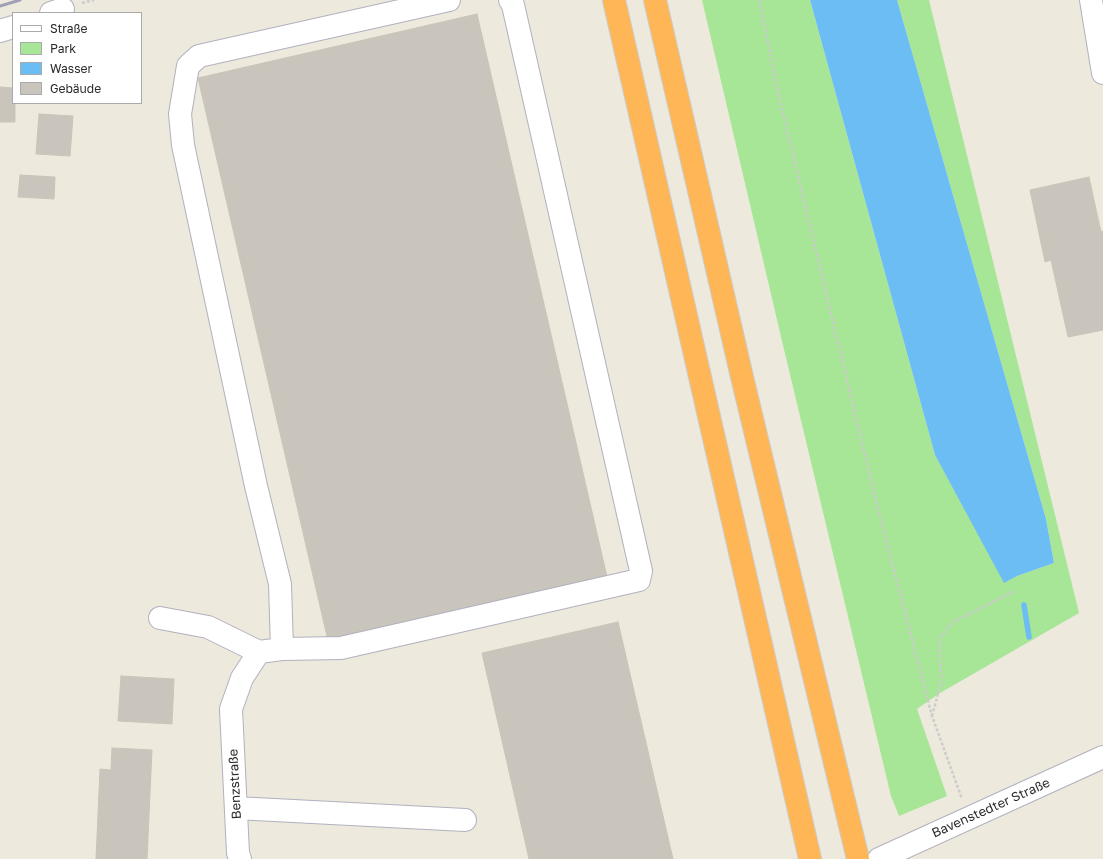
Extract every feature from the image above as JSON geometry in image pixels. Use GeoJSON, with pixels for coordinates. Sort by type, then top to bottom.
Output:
{"type":"FeatureCollection","features":[{"type":"Feature","properties":{"kind":"highway"},"geometry":{"type":"LineString","coordinates":[[614,0],[810,859]]}},
{"type":"Feature","properties":{"kind":"highway"},"geometry":{"type":"LineString","coordinates":[[655,0],[742,377],[857,851]]}},
{"type":"Feature","properties":{"kind":"street"},"geometry":{"type":"LineString","coordinates":[[282,649],[280,584],[256,486],[183,145],[180,114],[188,66],[199,56],[449,0]]}},
{"type":"Feature","properties":{"kind":"street"},"geometry":{"type":"LineString","coordinates":[[160,618],[208,627],[259,652],[282,649],[341,648],[638,580],[642,571],[513,5],[510,0]]}},
{"type":"Feature","properties":{"kind":"street"},"geometry":{"type":"LineString","coordinates":[[1091,0],[1103,73]]}},
{"type":"Feature","properties":{"kind":"street"},"geometry":{"type":"LineString","coordinates":[[0,31],[12,27]]}},
{"type":"Feature","properties":{"kind":"street","name":"Benzstraße"},"geometry":{"type":"LineString","coordinates":[[240,859],[238,853],[231,709],[242,678],[259,652]]}},
{"type":"Feature","properties":{"kind":"street","name":"Bavenstedter Straße"},"geometry":{"type":"LineString","coordinates":[[879,859],[1103,757]]}},
{"type":"Feature","properties":{"kind":"street"},"geometry":{"type":"LineString","coordinates":[[236,808],[465,820]]}},
{"type":"Feature","properties":{"kind":"path"},"geometry":{"type":"LineString","coordinates":[[759,0],[781,105],[876,501],[932,716],[970,818]]}},
{"type":"Feature","properties":{"kind":"path"},"geometry":{"type":"LineString","coordinates":[[932,716],[941,683],[940,638],[953,622],[1015,591]]}},
{"type":"Feature","properties":{"kind":"green space"},"geometry":{"type":"Polygon","coordinates":[[[702,0],[810,0],[935,455],[1005,582],[1017,576],[1054,563],[1046,519],[897,0],[929,0],[1079,613],[940,693],[917,709],[947,796],[899,816],[891,796],[702,0]]]}},
{"type":"Feature","properties":{"kind":"water"},"geometry":{"type":"Polygon","coordinates":[[[810,0],[897,0],[1046,519],[1054,563],[1017,576],[1004,583],[935,455],[810,0]]]}},
{"type":"Feature","properties":{"kind":"building"},"geometry":{"type":"Polygon","coordinates":[[[477,14],[608,581],[329,645],[198,78],[477,14]]]}},
{"type":"Feature","properties":{"kind":"building"},"geometry":{"type":"Polygon","coordinates":[[[0,87],[12,88],[12,104],[15,104],[15,122],[0,122],[0,87]]]}},
{"type":"Feature","properties":{"kind":"building"},"geometry":{"type":"Polygon","coordinates":[[[39,114],[73,116],[70,156],[36,154],[39,114]]]}},
{"type":"Feature","properties":{"kind":"building"},"geometry":{"type":"Polygon","coordinates":[[[20,175],[55,177],[54,199],[18,197],[20,175]]]}},
{"type":"Feature","properties":{"kind":"building"},"geometry":{"type":"Polygon","coordinates":[[[1089,177],[1101,232],[1103,231],[1103,330],[1068,337],[1051,260],[1045,262],[1030,190],[1089,177]]]}},
{"type":"Feature","properties":{"kind":"building"},"geometry":{"type":"Polygon","coordinates":[[[618,622],[673,859],[529,859],[482,653],[618,622]]]}},
{"type":"Feature","properties":{"kind":"building"},"geometry":{"type":"Polygon","coordinates":[[[121,676],[174,679],[172,724],[118,721],[121,676]]]}},
{"type":"Feature","properties":{"kind":"building"},"geometry":{"type":"Polygon","coordinates":[[[112,748],[152,750],[147,859],[96,859],[100,769],[111,770],[112,748]]]}},
{"type":"Feature","properties":{"kind":"waterway"},"geometry":{"type":"LineString","coordinates":[[1024,605],[1029,637]]}},
{"type":"Feature","properties":{"kind":"railway"},"geometry":{"type":"LineString","coordinates":[[0,6],[20,0]]}}]}
